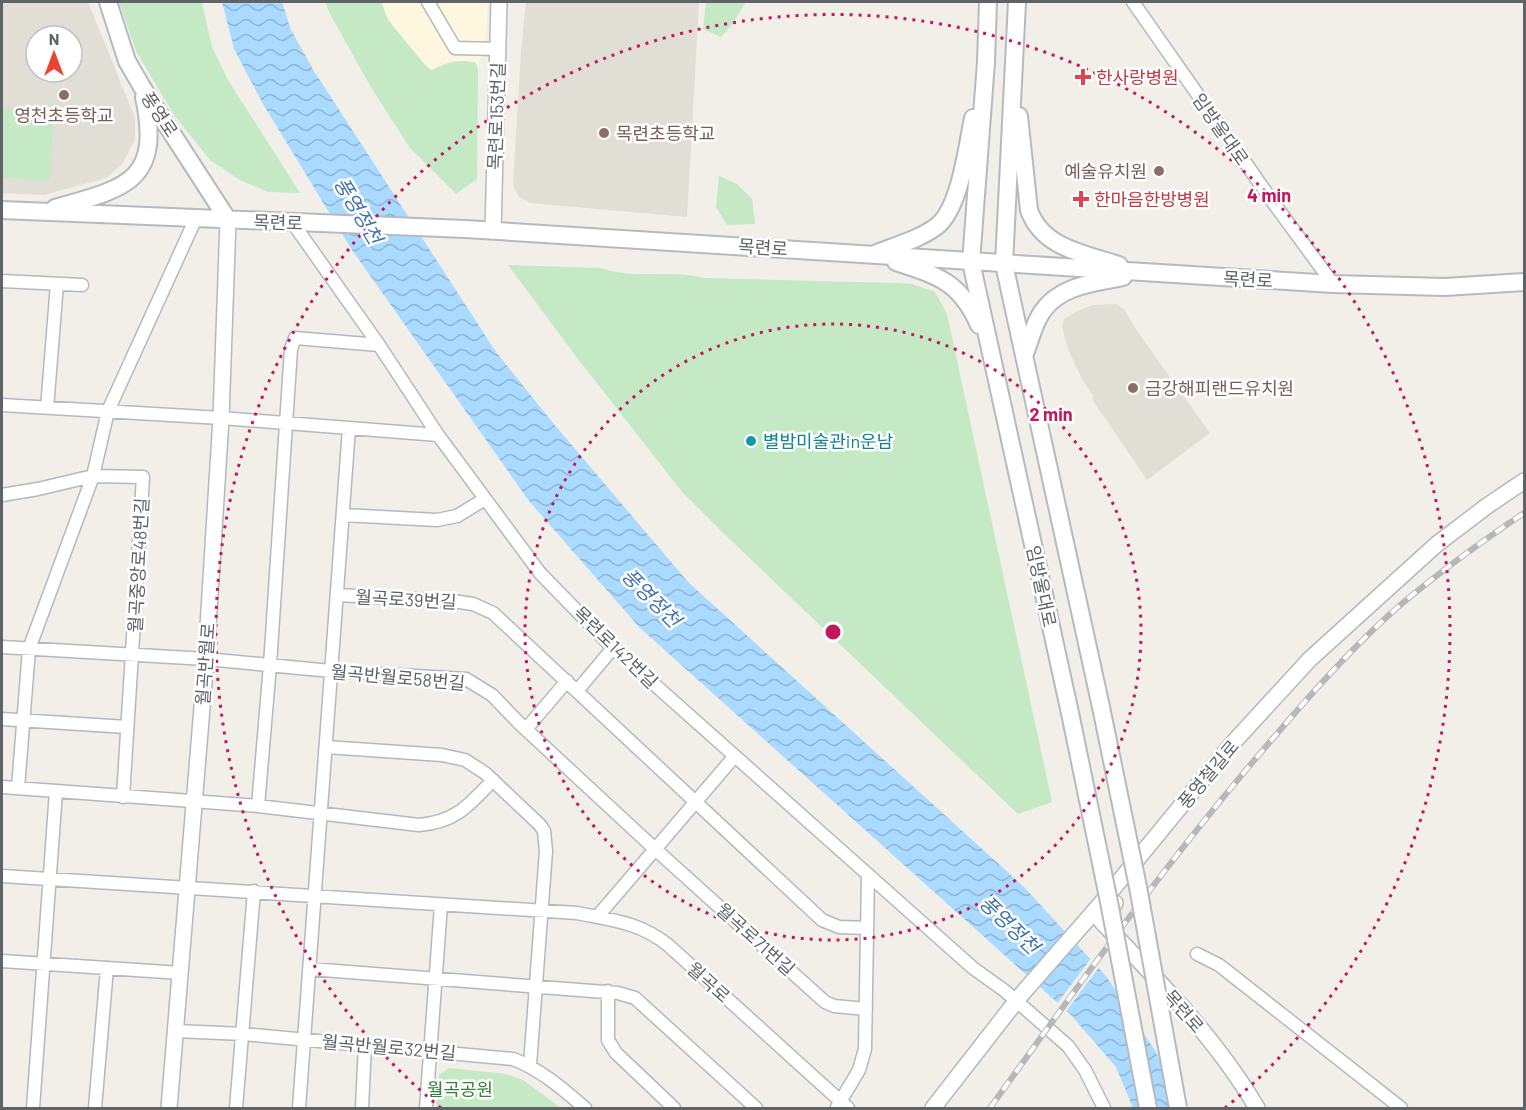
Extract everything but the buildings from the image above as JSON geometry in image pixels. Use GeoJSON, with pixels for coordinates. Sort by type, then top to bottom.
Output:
{"type":"FeatureCollection","features":[{"type":"Feature","properties":{"kind":"main road","name":"풍영로"},"geometry":{"type":"LineString","coordinates":[[108,2],[127,61],[228,220]]}},
{"type":"Feature","properties":{"kind":"main road","name":"임방울대로"},"geometry":{"type":"LineString","coordinates":[[988,2],[986,62],[971,262],[1070,713],[1148,1108]]}},
{"type":"Feature","properties":{"kind":"main road","name":"임방울대로"},"geometry":{"type":"LineString","coordinates":[[1017,2],[1004,264],[1138,886],[1178,1108]]}},
{"type":"Feature","properties":{"kind":"main road"},"geometry":{"type":"LineString","coordinates":[[873,255],[928,232],[938,225],[950,210],[957,189],[986,62],[1014,65],[1029,210],[1040,230],[1062,246],[1144,272]]}},
{"type":"Feature","properties":{"kind":"main road"},"geometry":{"type":"LineString","coordinates":[[41,212],[115,189],[134,176],[145,162],[148,148],[149,121],[142,87]]}},
{"type":"Feature","properties":{"kind":"main road","name":"목련로"},"geometry":{"type":"LineString","coordinates":[[2,210],[465,229],[1333,284],[1445,287],[1524,282]]}},
{"type":"Feature","properties":{"kind":"main road"},"geometry":{"type":"LineString","coordinates":[[873,255],[934,275],[957,290],[973,311],[992,355]]}},
{"type":"Feature","properties":{"kind":"main road"},"geometry":{"type":"LineString","coordinates":[[1024,357],[1042,311],[1059,295],[1075,287],[1144,272]]}},
{"type":"Feature","properties":{"kind":"street"},"geometry":{"type":"LineString","coordinates":[[428,2],[455,48],[498,49]]}},
{"type":"Feature","properties":{"kind":"street","name":"목련로153번길"},"geometry":{"type":"LineString","coordinates":[[493,231],[499,2]]}},
{"type":"Feature","properties":{"kind":"street","name":"임방울대로"},"geometry":{"type":"LineString","coordinates":[[1133,2],[1333,284]]}},
{"type":"Feature","properties":{"kind":"street"},"geometry":{"type":"LineString","coordinates":[[18,788],[29,649],[93,476],[108,411],[196,218]]}},
{"type":"Feature","properties":{"kind":"street","name":"월곡반월로"},"geometry":{"type":"LineString","coordinates":[[169,1108],[206,659],[221,418],[228,220]]}},
{"type":"Feature","properties":{"kind":"street","name":"목련로142번길"},"geometry":{"type":"LineString","coordinates":[[300,223],[438,435],[540,573],[614,648],[734,757],[973,968],[1018,998],[1068,1046],[1085,1070],[1104,1108]]}},
{"type":"Feature","properties":{"kind":"street"},"geometry":{"type":"LineString","coordinates":[[2,281],[82,285]]}},
{"type":"Feature","properties":{"kind":"street"},"geometry":{"type":"LineString","coordinates":[[47,408],[57,284]]}},
{"type":"Feature","properties":{"kind":"street"},"geometry":{"type":"LineString","coordinates":[[258,806],[288,423],[291,349],[295,338],[379,345]]}},
{"type":"Feature","properties":{"kind":"street"},"geometry":{"type":"LineString","coordinates":[[2,405],[221,418],[438,435]]}},
{"type":"Feature","properties":{"kind":"street","name":"월곡로39번길"},"geometry":{"type":"LineString","coordinates":[[299,1108],[350,428]]}},
{"type":"Feature","properties":{"kind":"street","name":"월곡중앙로48번길"},"geometry":{"type":"LineString","coordinates":[[2,495],[93,476],[144,477],[123,797]]}},
{"type":"Feature","properties":{"kind":"street","name":"풍영철길로"},"geometry":{"type":"LineString","coordinates":[[1099,914],[1154,852],[1156,837],[1231,745],[1310,659],[1437,544],[1524,481]]}},
{"type":"Feature","properties":{"kind":"street"},"geometry":{"type":"LineString","coordinates":[[343,515],[436,520],[457,516],[485,499]]}},
{"type":"Feature","properties":{"kind":"street","name":"월곡로39번길"},"geometry":{"type":"LineString","coordinates":[[337,595],[473,604],[493,613],[696,802]]}},
{"type":"Feature","properties":{"kind":"street","name":"월곡반월로58번길"},"geometry":{"type":"LineString","coordinates":[[2,647],[206,659],[466,679],[492,695],[540,742]]}},
{"type":"Feature","properties":{"kind":"street"},"geometry":{"type":"LineString","coordinates":[[581,694],[614,648]]}},
{"type":"Feature","properties":{"kind":"street"},"geometry":{"type":"LineString","coordinates":[[526,729],[567,681]]}},
{"type":"Feature","properties":{"kind":"street"},"geometry":{"type":"LineString","coordinates":[[2,719],[127,727]]}},
{"type":"Feature","properties":{"kind":"street","name":"월곡로71번길"},"geometry":{"type":"LineString","coordinates":[[540,742],[825,1002],[834,1006],[866,1009]]}},
{"type":"Feature","properties":{"kind":"street"},"geometry":{"type":"LineString","coordinates":[[326,747],[452,756],[465,760],[493,780],[535,818],[544,831],[546,851],[543,912],[530,1065]]}},
{"type":"Feature","properties":{"kind":"street"},"geometry":{"type":"LineString","coordinates":[[597,917],[734,757]]}},
{"type":"Feature","properties":{"kind":"street"},"geometry":{"type":"LineString","coordinates":[[2,787],[258,806],[419,825],[450,818],[465,809],[493,780]]}},
{"type":"Feature","properties":{"kind":"street"},"geometry":{"type":"LineString","coordinates":[[33,1108],[56,791]]}},
{"type":"Feature","properties":{"kind":"street"},"geometry":{"type":"LineString","coordinates":[[696,802],[822,920],[839,927],[867,928]]}},
{"type":"Feature","properties":{"kind":"street"},"geometry":{"type":"LineString","coordinates":[[841,1106],[859,1070],[865,1049],[868,875]]}},
{"type":"Feature","properties":{"kind":"street","name":"월곡로"},"geometry":{"type":"LineString","coordinates":[[2,876],[577,913],[626,922],[652,932],[668,945],[841,1106]]}},
{"type":"Feature","properties":{"kind":"street"},"geometry":{"type":"LineString","coordinates":[[236,1108],[254,891]]}},
{"type":"Feature","properties":{"kind":"street"},"geometry":{"type":"LineString","coordinates":[[426,1108],[441,905]]}},
{"type":"Feature","properties":{"kind":"street"},"geometry":{"type":"LineString","coordinates":[[933,1108],[1018,998],[1099,914]]}},
{"type":"Feature","properties":{"kind":"street","name":"목련로"},"geometry":{"type":"LineString","coordinates":[[1099,914],[1178,1002],[1237,1074],[1257,1108]]}},
{"type":"Feature","properties":{"kind":"street"},"geometry":{"type":"LineString","coordinates":[[1197,954],[1219,965],[1401,1108]]}},
{"type":"Feature","properties":{"kind":"street"},"geometry":{"type":"LineString","coordinates":[[2,961],[181,973]]}},
{"type":"Feature","properties":{"kind":"street"},"geometry":{"type":"LineString","coordinates":[[95,1108],[107,968]]}},
{"type":"Feature","properties":{"kind":"street"},"geometry":{"type":"LineString","coordinates":[[310,969],[608,991],[635,998],[756,1108]]}},
{"type":"Feature","properties":{"kind":"street"},"geometry":{"type":"LineString","coordinates":[[608,991],[610,1045],[674,1108]]}},
{"type":"Feature","properties":{"kind":"street","name":"월곡반월로32번길"},"geometry":{"type":"LineString","coordinates":[[176,1031],[243,1034],[513,1059],[530,1065],[585,1108]]}},
{"type":"Feature","properties":{"kind":"street"},"geometry":{"type":"LineString","coordinates":[[362,1108],[365,1045]]}},
{"type":"Feature","properties":{"kind":"shaded area","name":"영천초등학교"},"geometry":{"type":"Polygon","coordinates":[[[2,2],[88,2],[135,118],[135,139],[123,163],[106,178],[44,195],[2,193],[2,2]]]}},
{"type":"Feature","properties":{"kind":"shaded area"},"geometry":{"type":"Polygon","coordinates":[[[381,2],[488,2],[486,35],[478,70],[476,63],[469,61],[450,61],[432,70],[426,67],[388,19],[381,2]]]}},
{"type":"Feature","properties":{"kind":"shaded area","name":"목련초등학교"},"geometry":{"type":"Polygon","coordinates":[[[526,2],[699,2],[687,217],[531,203],[519,197],[513,186],[526,2]]]}},
{"type":"Feature","properties":{"kind":"shaded area","name":"금강해피랜드유치원"},"geometry":{"type":"Polygon","coordinates":[[[1116,304],[1124,309],[1137,331],[1210,433],[1147,480],[1092,399],[1093,395],[1083,381],[1068,349],[1062,327],[1064,319],[1077,311],[1093,305],[1116,304]]]}},
{"type":"Feature","properties":{"kind":"green space"},"geometry":{"type":"Polygon","coordinates":[[[119,2],[202,2],[212,47],[228,80],[300,193],[268,192],[240,180],[210,160],[174,115],[136,51],[119,2]]]}},
{"type":"Feature","properties":{"kind":"green space"},"geometry":{"type":"Polygon","coordinates":[[[325,2],[381,2],[388,20],[431,70],[453,62],[476,63],[478,70],[477,179],[456,194],[410,148],[372,89],[325,2]]]}},
{"type":"Feature","properties":{"kind":"green space"},"geometry":{"type":"Polygon","coordinates":[[[706,2],[746,2],[721,37],[703,29],[706,2]]]}},
{"type":"Feature","properties":{"kind":"green space"},"geometry":{"type":"Polygon","coordinates":[[[2,108],[54,112],[49,181],[2,177],[2,108]]]}},
{"type":"Feature","properties":{"kind":"green space"},"geometry":{"type":"Polygon","coordinates":[[[719,176],[737,184],[752,199],[755,224],[727,225],[716,207],[719,176]]]}},
{"type":"Feature","properties":{"kind":"green space"},"geometry":{"type":"Polygon","coordinates":[[[508,265],[601,268],[614,272],[678,274],[703,278],[912,284],[935,292],[947,314],[1052,802],[1018,814],[718,528],[683,493],[508,265]]]}},
{"type":"Feature","properties":{"kind":"green space","name":"월곡공원"},"geometry":{"type":"Polygon","coordinates":[[[449,1068],[506,1074],[523,1080],[561,1108],[436,1108],[439,1075],[449,1068]]]}},
{"type":"Feature","properties":{"kind":"water","name":"풍영정천"},"geometry":{"type":"Polygon","coordinates":[[[222,2],[282,2],[291,30],[314,71],[496,352],[553,423],[688,582],[1024,887],[1106,976],[1156,1052],[1183,1108],[1133,1108],[1116,1067],[1070,1014],[639,627],[529,501],[352,250],[263,104],[234,49],[222,2]]]}},
{"type":"Feature","properties":{"kind":"pier"},"geometry":{"type":"Polygon","coordinates":[[[1092,957],[1100,966],[1065,1013],[1056,1005],[1092,957]]]}},
{"type":"Feature","properties":{"kind":"railway"},"geometry":{"type":"LineString","coordinates":[[990,1108],[1156,881],[1309,697],[1356,646],[1406,600],[1524,513]]}},
{"type":"Feature","properties":{"kind":"place","name":"한사랑병원"},"geometry":{"type":"Point","coordinates":[1083,77]}},
{"type":"Feature","properties":{"kind":"place","name":"영천초등학교"},"geometry":{"type":"Point","coordinates":[64,95]}},
{"type":"Feature","properties":{"kind":"place","name":"목련초등학교"},"geometry":{"type":"Point","coordinates":[604,133]}},
{"type":"Feature","properties":{"kind":"place","name":"예술유치원"},"geometry":{"type":"Point","coordinates":[1159,171]}},
{"type":"Feature","properties":{"kind":"place","name":"한마음한방병원"},"geometry":{"type":"Point","coordinates":[1081,199]}},
{"type":"Feature","properties":{"kind":"place","name":"금강해피랜드유치원"},"geometry":{"type":"Point","coordinates":[1133,388]}},
{"type":"Feature","properties":{"kind":"place","name":"별밤미술관in운남"},"geometry":{"type":"Point","coordinates":[751,441]}}]}
